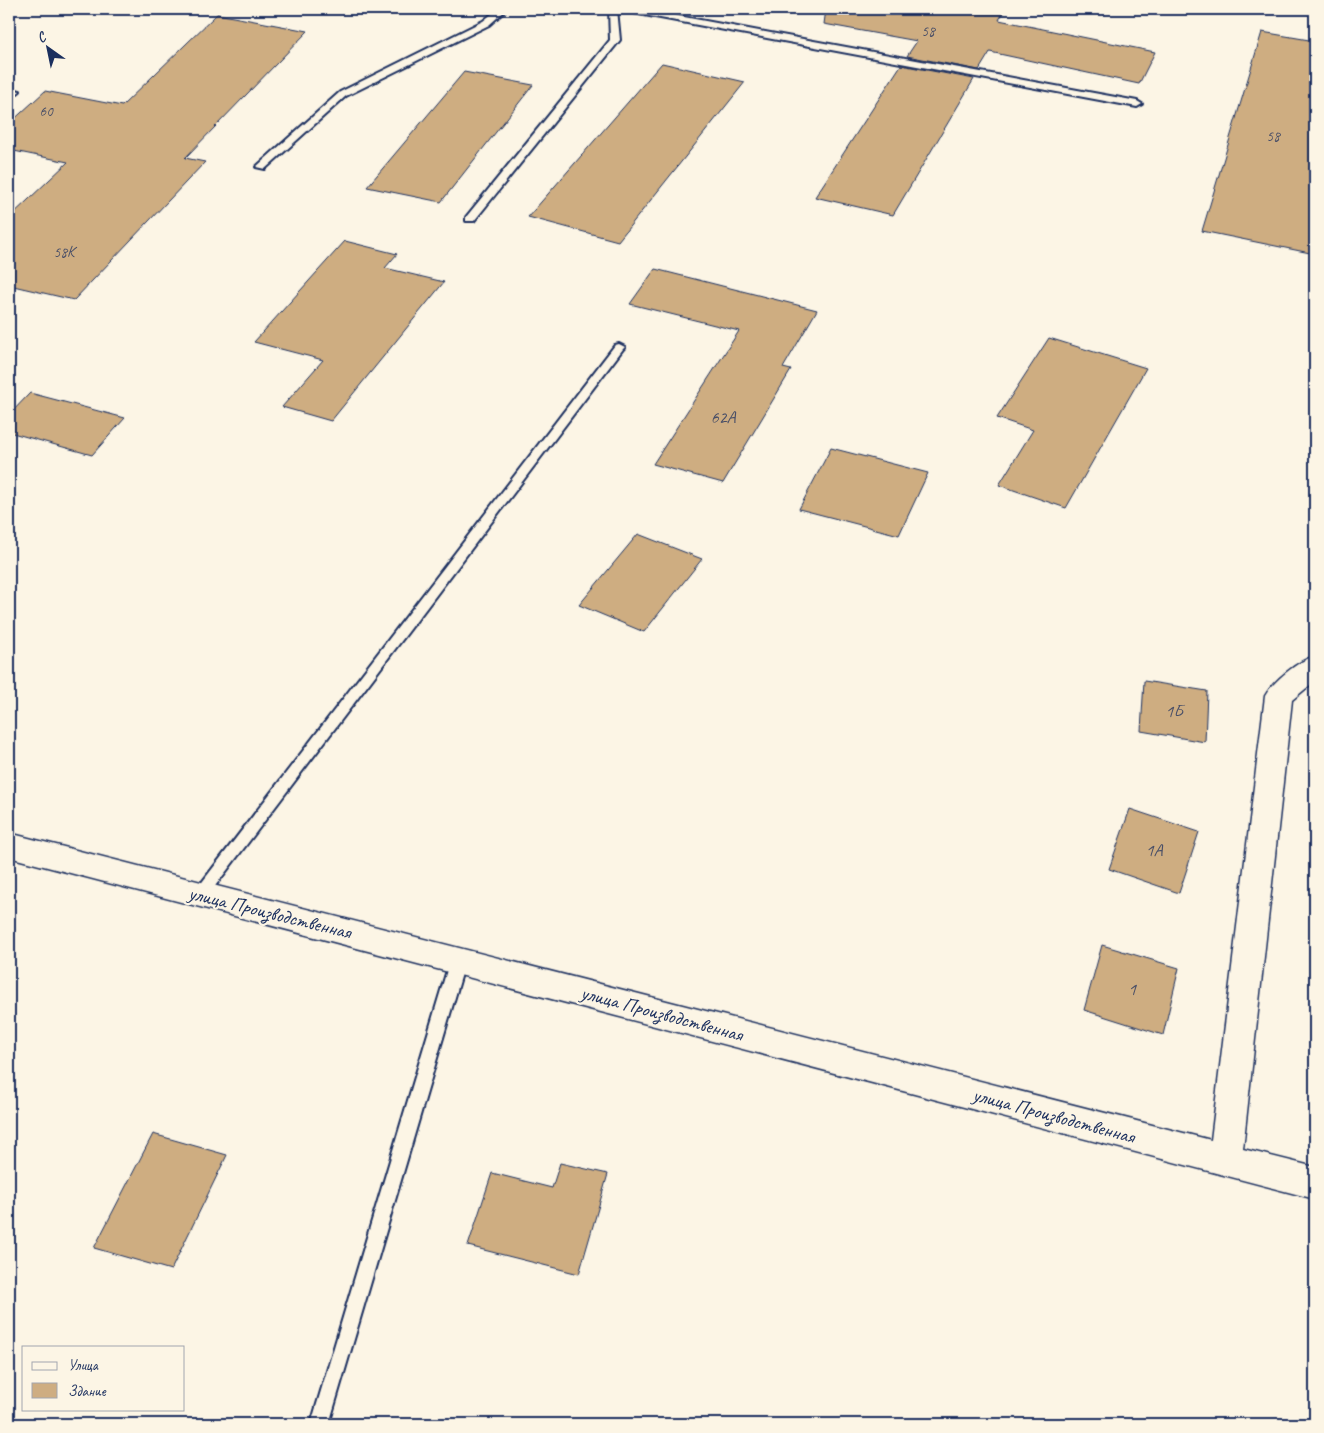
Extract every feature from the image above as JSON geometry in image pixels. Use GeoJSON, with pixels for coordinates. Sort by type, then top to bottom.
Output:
{"type":"FeatureCollection","features":[{"type":"Feature","properties":{"kind":"street"},"geometry":{"type":"LineString","coordinates":[[1225,1160],[1279,696],[1315,666]]}},
{"type":"Feature","properties":{"kind":"street","name":"улица Производственная"},"geometry":{"type":"LineString","coordinates":[[9,846],[458,960],[1315,1183]]}},
{"type":"Feature","properties":{"kind":"lane"},"geometry":{"type":"LineString","coordinates":[[261,167],[343,94],[486,23],[503,9]]}},
{"type":"Feature","properties":{"kind":"lane"},"geometry":{"type":"LineString","coordinates":[[470,219],[615,40],[613,9]]}},
{"type":"Feature","properties":{"kind":"lane"},"geometry":{"type":"LineString","coordinates":[[628,9],[1137,104]]}},
{"type":"Feature","properties":{"kind":"lane"},"geometry":{"type":"LineString","coordinates":[[201,894],[619,347]]}},
{"type":"Feature","properties":{"kind":"lane"},"geometry":{"type":"LineString","coordinates":[[320,1424],[458,960]]}},
{"type":"Feature","properties":{"kind":"building"},"geometry":{"type":"Polygon","coordinates":[[[826,9],[1005,9],[999,20],[1155,52],[1139,84],[990,52],[979,70],[907,56],[917,41],[824,24],[826,9]]]}},
{"type":"Feature","properties":{"kind":"building"},"geometry":{"type":"Polygon","coordinates":[[[217,14],[308,31],[185,158],[205,162],[74,300],[9,285],[9,218],[68,162],[9,150],[9,124],[45,91],[122,106],[217,14]]]}},
{"type":"Feature","properties":{"kind":"building"},"geometry":{"type":"Polygon","coordinates":[[[1262,32],[1315,41],[1315,254],[1202,231],[1262,32]]]}},
{"type":"Feature","properties":{"kind":"building"},"geometry":{"type":"Polygon","coordinates":[[[662,63],[745,82],[618,241],[528,217],[662,63]]]}},
{"type":"Feature","properties":{"kind":"building"},"geometry":{"type":"Polygon","coordinates":[[[901,65],[974,79],[893,215],[815,197],[901,65]]]}},
{"type":"Feature","properties":{"kind":"building"},"geometry":{"type":"Polygon","coordinates":[[[464,72],[533,85],[441,202],[367,187],[464,72]]]}},
{"type":"Feature","properties":{"kind":"building"},"geometry":{"type":"Polygon","coordinates":[[[345,241],[397,254],[385,268],[444,282],[331,421],[282,407],[323,360],[254,342],[345,241]]]}},
{"type":"Feature","properties":{"kind":"building"},"geometry":{"type":"Polygon","coordinates":[[[655,269],[817,310],[783,368],[791,370],[723,483],[653,464],[739,331],[630,304],[655,269]]]}},
{"type":"Feature","properties":{"kind":"building"},"geometry":{"type":"Polygon","coordinates":[[[1049,338],[1146,368],[1066,508],[999,485],[1033,430],[997,418],[1049,338]]]}},
{"type":"Feature","properties":{"kind":"building"},"geometry":{"type":"Polygon","coordinates":[[[30,393],[125,418],[92,455],[9,432],[9,415],[30,393]]]}},
{"type":"Feature","properties":{"kind":"building"},"geometry":{"type":"Polygon","coordinates":[[[831,448],[928,473],[899,535],[799,509],[831,448]]]}},
{"type":"Feature","properties":{"kind":"building"},"geometry":{"type":"Polygon","coordinates":[[[638,534],[702,559],[644,632],[579,605],[638,534]]]}},
{"type":"Feature","properties":{"kind":"building"},"geometry":{"type":"Polygon","coordinates":[[[1144,681],[1207,691],[1205,742],[1141,731],[1144,681]]]}},
{"type":"Feature","properties":{"kind":"building"},"geometry":{"type":"Polygon","coordinates":[[[1130,809],[1199,832],[1179,893],[1109,869],[1130,809]]]}},
{"type":"Feature","properties":{"kind":"building"},"geometry":{"type":"Polygon","coordinates":[[[1102,945],[1179,968],[1163,1035],[1084,1010],[1102,945]]]}},
{"type":"Feature","properties":{"kind":"building"},"geometry":{"type":"Polygon","coordinates":[[[153,1134],[227,1155],[171,1270],[94,1248],[153,1134]]]}},
{"type":"Feature","properties":{"kind":"building"},"geometry":{"type":"Polygon","coordinates":[[[560,1163],[608,1174],[579,1274],[468,1246],[492,1173],[552,1188],[560,1163]]]}}]}
